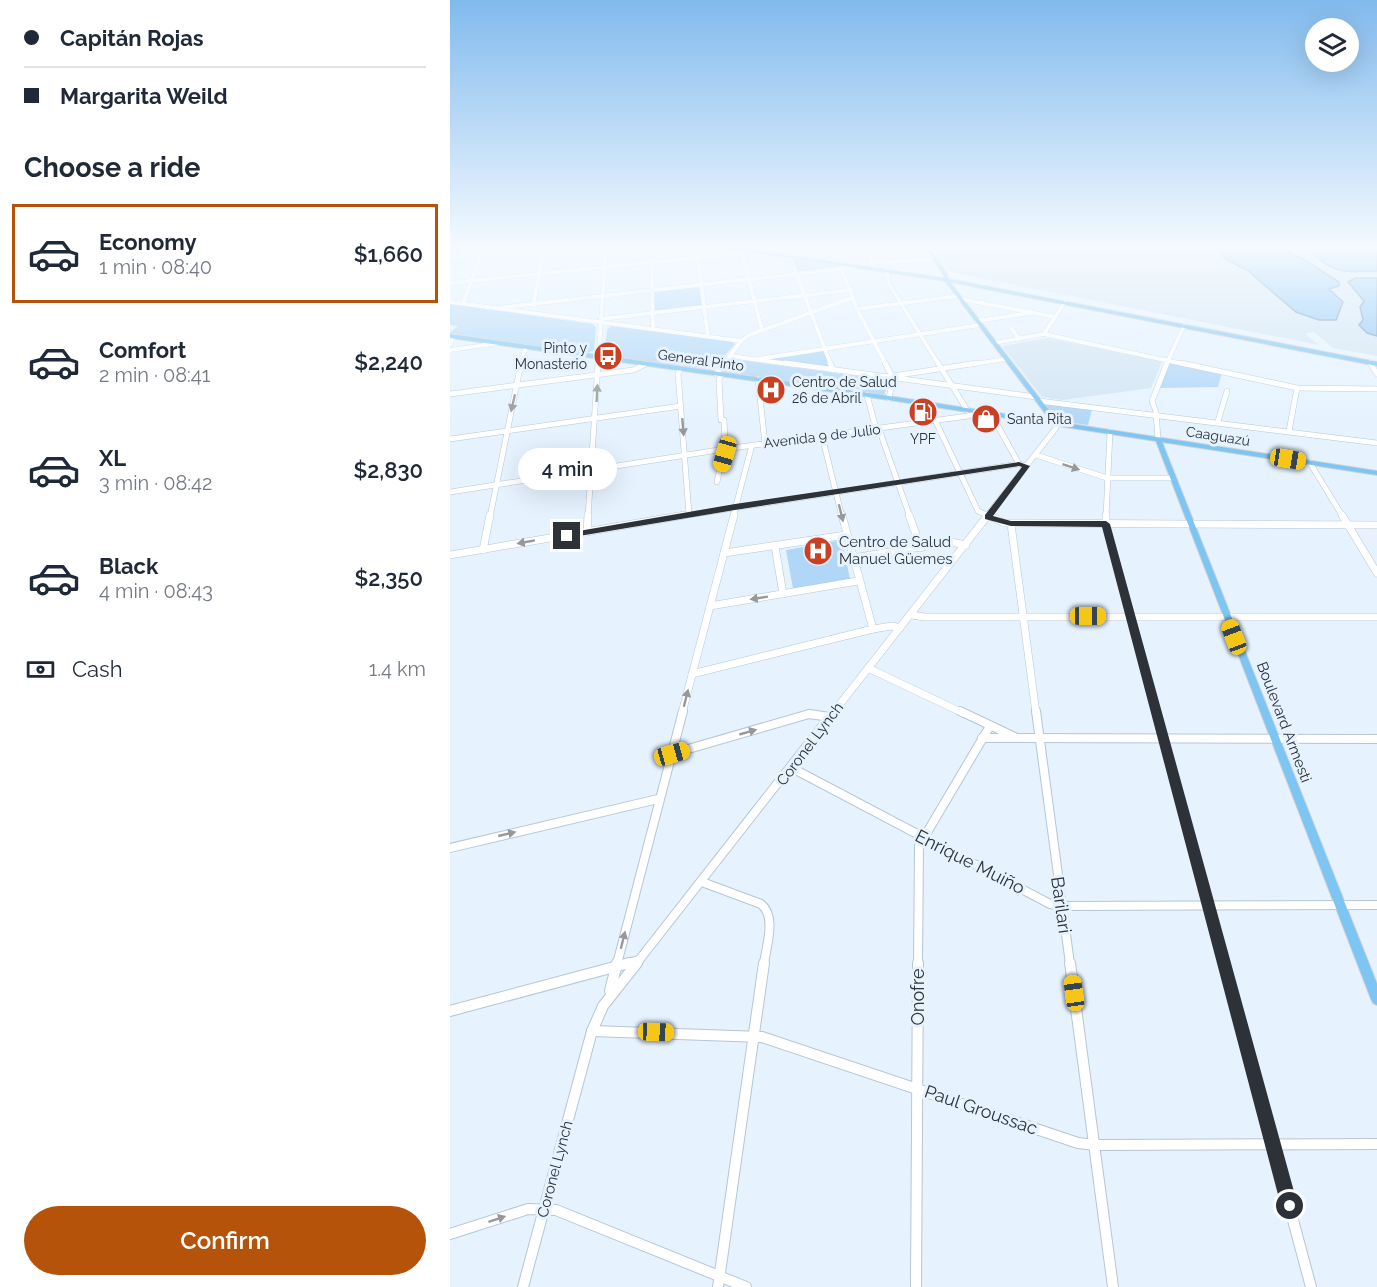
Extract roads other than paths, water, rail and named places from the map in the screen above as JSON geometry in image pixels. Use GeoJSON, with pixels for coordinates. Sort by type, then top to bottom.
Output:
{"type":"FeatureCollection","features":[{"type":"Feature","properties":{"kind":"main road"},"geometry":{"type":"LineString","coordinates":[[966,306],[1056,423]]}},
{"type":"Feature","properties":{"kind":"main road"},"geometry":{"type":"LineString","coordinates":[[1085,306],[1377,364]]}},
{"type":"Feature","properties":{"kind":"main road"},"geometry":{"type":"LineString","coordinates":[[1096,306],[1377,359]]}},
{"type":"Feature","properties":{"kind":"main road","name":"General Pinto"},"geometry":{"type":"LineString","coordinates":[[452,336],[1056,423]]}},
{"type":"Feature","properties":{"kind":"main road","name":"Caaguazú"},"geometry":{"type":"LineString","coordinates":[[1056,423],[1377,472]]}},
{"type":"Feature","properties":{"kind":"main road","name":"Boulevard Armesti"},"geometry":{"type":"LineString","coordinates":[[1158,439],[1377,999]]}},
{"type":"Feature","properties":{"kind":"street"},"geometry":{"type":"LineString","coordinates":[[483,306],[741,341]]}},
{"type":"Feature","properties":{"kind":"street"},"geometry":{"type":"LineString","coordinates":[[496,308],[510,306]]}},
{"type":"Feature","properties":{"kind":"street"},"geometry":{"type":"LineString","coordinates":[[531,313],[532,306]]}},
{"type":"Feature","properties":{"kind":"street"},"geometry":{"type":"LineString","coordinates":[[587,532],[602,306]]}},
{"type":"Feature","properties":{"kind":"street"},"geometry":{"type":"LineString","coordinates":[[653,306],[653,330]]}},
{"type":"Feature","properties":{"kind":"street"},"geometry":{"type":"LineString","coordinates":[[601,321],[714,306]]}},
{"type":"Feature","properties":{"kind":"street"},"geometry":{"type":"LineString","coordinates":[[756,306],[762,330]]}},
{"type":"Feature","properties":{"kind":"street"},"geometry":{"type":"LineString","coordinates":[[808,306],[832,370]]}},
{"type":"Feature","properties":{"kind":"street"},"geometry":{"type":"LineString","coordinates":[[717,482],[727,438],[724,420],[721,420],[719,374],[730,356],[741,341],[762,330],[830,306]]}},
{"type":"Feature","properties":{"kind":"street"},"geometry":{"type":"LineString","coordinates":[[856,306],[891,377],[889,398]]}},
{"type":"Feature","properties":{"kind":"street"},"geometry":{"type":"LineString","coordinates":[[857,309],[879,306]]}},
{"type":"Feature","properties":{"kind":"street"},"geometry":{"type":"LineString","coordinates":[[903,306],[967,410]]}},
{"type":"Feature","properties":{"kind":"street"},"geometry":{"type":"LineString","coordinates":[[1004,306],[1056,317]]}},
{"type":"Feature","properties":{"kind":"street"},"geometry":{"type":"LineString","coordinates":[[1044,334],[1063,306]]}},
{"type":"Feature","properties":{"kind":"street"},"geometry":{"type":"LineString","coordinates":[[705,307],[708,336]]}},
{"type":"Feature","properties":{"kind":"street"},"geometry":{"type":"LineString","coordinates":[[756,359],[921,334],[1033,312]]}},
{"type":"Feature","properties":{"kind":"street"},"geometry":{"type":"LineString","coordinates":[[1168,359],[1184,326]]}},
{"type":"Feature","properties":{"kind":"street"},"geometry":{"type":"LineString","coordinates":[[1012,329],[1020,339]]}},
{"type":"Feature","properties":{"kind":"street"},"geometry":{"type":"LineString","coordinates":[[994,343],[1044,334],[1297,388],[1377,389]]}},
{"type":"Feature","properties":{"kind":"street"},"geometry":{"type":"LineString","coordinates":[[450,345],[452,336]]}},
{"type":"Feature","properties":{"kind":"street"},"geometry":{"type":"LineString","coordinates":[[450,350],[499,343]]}},
{"type":"Feature","properties":{"kind":"street"},"geometry":{"type":"LineString","coordinates":[[483,550],[523,352],[526,347]]}},
{"type":"Feature","properties":{"kind":"street"},"geometry":{"type":"LineString","coordinates":[[730,356],[1155,416],[1218,421],[1377,443]]}},
{"type":"Feature","properties":{"kind":"street"},"geometry":{"type":"LineString","coordinates":[[891,377],[1006,359]]}},
{"type":"Feature","properties":{"kind":"street","name":"Boulevard Armesti"},"geometry":{"type":"LineString","coordinates":[[1158,439],[1152,404],[1168,359]]}},
{"type":"Feature","properties":{"kind":"street"},"geometry":{"type":"LineString","coordinates":[[1370,363],[1377,374]]}},
{"type":"Feature","properties":{"kind":"street"},"geometry":{"type":"LineString","coordinates":[[450,394],[638,369],[646,364]]}},
{"type":"Feature","properties":{"kind":"street"},"geometry":{"type":"LineString","coordinates":[[680,369],[678,374],[689,514]]}},
{"type":"Feature","properties":{"kind":"street"},"geometry":{"type":"LineString","coordinates":[[758,379],[765,444]]}},
{"type":"Feature","properties":{"kind":"street"},"geometry":{"type":"LineString","coordinates":[[1289,431],[1297,388]]}},
{"type":"Feature","properties":{"kind":"street"},"geometry":{"type":"LineString","coordinates":[[1218,421],[1227,391]]}},
{"type":"Feature","properties":{"kind":"street"},"geometry":{"type":"LineString","coordinates":[[867,395],[921,548]]}},
{"type":"Feature","properties":{"kind":"street"},"geometry":{"type":"LineString","coordinates":[[450,439],[681,406]]}},
{"type":"Feature","properties":{"kind":"street","name":"Avenida 9 de Julio"},"geometry":{"type":"LineString","coordinates":[[450,492],[752,445],[975,415],[978,412]]}},
{"type":"Feature","properties":{"kind":"street"},"geometry":{"type":"LineString","coordinates":[[450,555],[689,514],[1023,465],[994,419],[994,414]]}},
{"type":"Feature","properties":{"kind":"street"},"geometry":{"type":"LineString","coordinates":[[935,420],[977,509],[988,517],[1011,524],[1377,525]]}},
{"type":"Feature","properties":{"kind":"street","name":"Coronel Lynch"},"geometry":{"type":"LineString","coordinates":[[523,1287],[592,1031],[609,997],[912,615],[988,517],[1023,465],[1036,455],[1056,428],[1056,423]]}},
{"type":"Feature","properties":{"kind":"street"},"geometry":{"type":"LineString","coordinates":[[1110,432],[1106,524],[1311,1287]]}},
{"type":"Feature","properties":{"kind":"street"},"geometry":{"type":"LineString","coordinates":[[822,436],[858,581],[873,629]]}},
{"type":"Feature","properties":{"kind":"street"},"geometry":{"type":"LineString","coordinates":[[609,997],[658,799],[672,754],[752,445]]}},
{"type":"Feature","properties":{"kind":"street"},"geometry":{"type":"LineString","coordinates":[[1036,455],[1107,478],[1172,478]]}},
{"type":"Feature","properties":{"kind":"street"},"geometry":{"type":"LineString","coordinates":[[1310,463],[1377,573]]}},
{"type":"Feature","properties":{"kind":"street","name":"Barilari"},"geometry":{"type":"LineString","coordinates":[[1011,524],[1113,1287]]}},
{"type":"Feature","properties":{"kind":"street"},"geometry":{"type":"LineString","coordinates":[[724,553],[846,535]]}},
{"type":"Feature","properties":{"kind":"street"},"geometry":{"type":"LineString","coordinates":[[853,558],[951,542],[966,545]]}},
{"type":"Feature","properties":{"kind":"street"},"geometry":{"type":"LineString","coordinates":[[776,546],[783,594]]}},
{"type":"Feature","properties":{"kind":"street"},"geometry":{"type":"LineString","coordinates":[[710,606],[858,581]]}},
{"type":"Feature","properties":{"kind":"street"},"geometry":{"type":"LineString","coordinates":[[912,615],[924,617],[1377,617]]}},
{"type":"Feature","properties":{"kind":"street"},"geometry":{"type":"LineString","coordinates":[[692,674],[873,629],[892,626],[900,628]]}},
{"type":"Feature","properties":{"kind":"street"},"geometry":{"type":"LineString","coordinates":[[868,668],[1018,738]]}},
{"type":"Feature","properties":{"kind":"street"},"geometry":{"type":"LineString","coordinates":[[672,754],[808,714],[830,717]]}},
{"type":"Feature","properties":{"kind":"street","name":"Onofre"},"geometry":{"type":"LineString","coordinates":[[916,1287],[918,852],[922,838],[990,726]]}},
{"type":"Feature","properties":{"kind":"street"},"geometry":{"type":"LineString","coordinates":[[982,738],[1377,739]]}},
{"type":"Feature","properties":{"kind":"street","name":"Enrique Muiño"},"geometry":{"type":"LineString","coordinates":[[792,768],[1041,900],[1061,906],[1377,905]]}},
{"type":"Feature","properties":{"kind":"street"},"geometry":{"type":"LineString","coordinates":[[450,848],[658,799]]}},
{"type":"Feature","properties":{"kind":"street"},"geometry":{"type":"LineString","coordinates":[[702,882],[761,904],[769,914],[770,921],[719,1282]]}},
{"type":"Feature","properties":{"kind":"street"},"geometry":{"type":"LineString","coordinates":[[450,1011],[617,964],[639,960]]}},
{"type":"Feature","properties":{"kind":"street","name":"Paul Groussac"},"geometry":{"type":"LineString","coordinates":[[592,1031],[754,1036],[918,1088],[1068,1140],[1095,1145],[1377,1144]]}},
{"type":"Feature","properties":{"kind":"street"},"geometry":{"type":"LineString","coordinates":[[450,1234],[517,1212],[544,1209],[562,1212],[719,1282],[746,1287]]}},
{"type":"Feature","properties":{"kind":"place","name":"Pinto y Monasterio"},"geometry":{"type":"Point","coordinates":[608,356]}},
{"type":"Feature","properties":{"kind":"place","name":"Centro de Salud 26 de Abril"},"geometry":{"type":"Point","coordinates":[771,390]}},
{"type":"Feature","properties":{"kind":"place","name":"YPF"},"geometry":{"type":"Point","coordinates":[923,412]}},
{"type":"Feature","properties":{"kind":"place","name":"Santa Rita"},"geometry":{"type":"Point","coordinates":[986,419]}},
{"type":"Feature","properties":{"kind":"place","name":"Centro de Salud Manuel Güemes"},"geometry":{"type":"Point","coordinates":[818,551]}}]}
